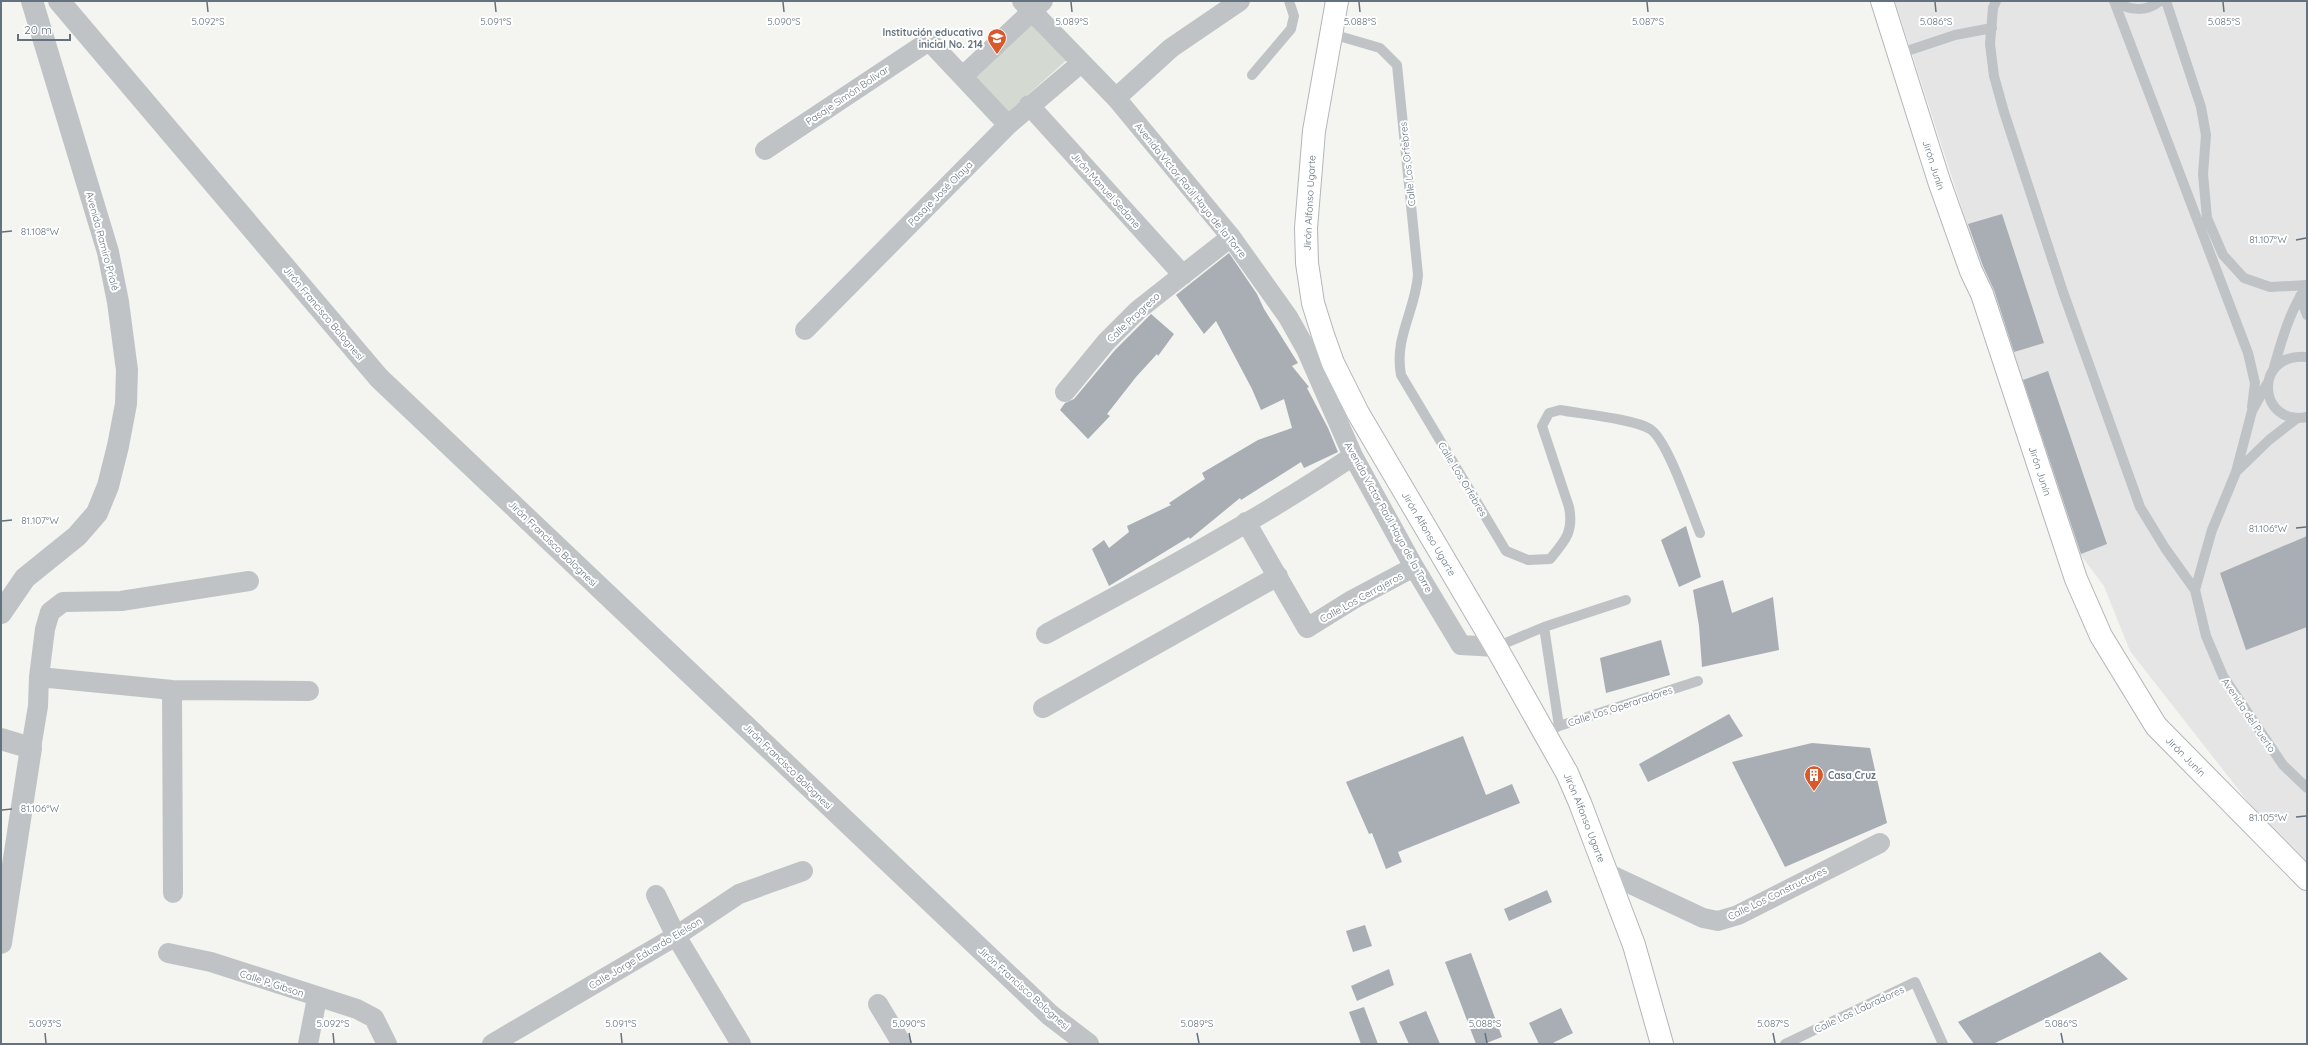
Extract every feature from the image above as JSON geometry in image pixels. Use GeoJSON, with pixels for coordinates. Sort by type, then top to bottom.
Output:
{"type":"FeatureCollection","features":[{"type":"Feature","properties":{"kind":"main road","name":"Jirón Alfonso Ugarte"},"geometry":{"type":"LineString","coordinates":[[1337,1],[1314,131],[1306,228],[1307,263],[1313,303],[1333,362],[1349,419],[1551,730],[1634,945],[1662,1044]]}},
{"type":"Feature","properties":{"kind":"main road","name":"Jirón Junín"},"geometry":{"type":"LineString","coordinates":[[1882,1],[1939,182],[1971,271],[1982,294],[2076,579],[2101,636],[2156,726],[2307,879]]}},
{"type":"Feature","properties":{"kind":"street","name":"Avenida Ramiro Prialé"},"geometry":{"type":"LineString","coordinates":[[1,613],[25,578],[77,536],[97,513],[108,486],[126,404],[125,355],[118,302],[108,252],[32,1]]}},
{"type":"Feature","properties":{"kind":"street","name":"Jirón Francisco Bolognesi"},"geometry":{"type":"LineString","coordinates":[[59,1],[379,378],[1050,1015],[1088,1044]]}},
{"type":"Feature","properties":{"kind":"street"},"geometry":{"type":"LineString","coordinates":[[1116,98],[1171,48],[1240,1]]}},
{"type":"Feature","properties":{"kind":"street"},"geometry":{"type":"LineString","coordinates":[[1008,125],[963,76],[1032,4]]}},
{"type":"Feature","properties":{"kind":"street","name":"Avenida Víctor Raúl Haya de la Torre"},"geometry":{"type":"LineString","coordinates":[[1032,4],[1081,63],[1116,98],[1231,237],[1288,318],[1349,419],[1353,456],[1414,567],[1461,645],[1496,647]]}},
{"type":"Feature","properties":{"kind":"street","name":"Pasaje Simón Bolívar"},"geometry":{"type":"LineString","coordinates":[[765,150],[929,41],[963,76]]}},
{"type":"Feature","properties":{"kind":"street","name":"Pasaje José Olaya"},"geometry":{"type":"LineString","coordinates":[[805,330],[1008,125],[1081,63]]}},
{"type":"Feature","properties":{"kind":"street","name":"Jirón Manuel Sedane"},"geometry":{"type":"LineString","coordinates":[[1029,106],[1183,275]]}},
{"type":"Feature","properties":{"kind":"street","name":"Calle Progreso"},"geometry":{"type":"LineString","coordinates":[[1065,392],[1106,342],[1138,310],[1231,237]]}},
{"type":"Feature","properties":{"kind":"street"},"geometry":{"type":"LineString","coordinates":[[1046,634],[1176,563],[1353,456]]}},
{"type":"Feature","properties":{"kind":"street"},"geometry":{"type":"LineString","coordinates":[[1042,708],[1278,576],[1246,522]]}},
{"type":"Feature","properties":{"kind":"street","name":"Calle Los Cerrajeros"},"geometry":{"type":"LineString","coordinates":[[1278,576],[1307,628],[1352,600],[1414,567]]}},
{"type":"Feature","properties":{"kind":"street"},"geometry":{"type":"LineString","coordinates":[[1,944],[38,706],[39,676],[45,629],[50,612],[64,602],[121,601],[249,581]]}},
{"type":"Feature","properties":{"kind":"street"},"geometry":{"type":"LineString","coordinates":[[39,676],[172,690],[308,691]]}},
{"type":"Feature","properties":{"kind":"street"},"geometry":{"type":"LineString","coordinates":[[172,690],[173,893]]}},
{"type":"Feature","properties":{"kind":"street"},"geometry":{"type":"LineString","coordinates":[[1,739],[31,748]]}},
{"type":"Feature","properties":{"kind":"street","name":"Calle Los Constructores"},"geometry":{"type":"LineString","coordinates":[[1607,873],[1703,918],[1718,921],[1738,915],[1880,843]]}},
{"type":"Feature","properties":{"kind":"street","name":"Calle Jorge Eduardo Eielson"},"geometry":{"type":"LineString","coordinates":[[492,1044],[676,936],[739,894],[803,871]]}},
{"type":"Feature","properties":{"kind":"street"},"geometry":{"type":"LineString","coordinates":[[656,895],[676,936],[741,1044]]}},
{"type":"Feature","properties":{"kind":"street","name":"Calle P. Gibson"},"geometry":{"type":"LineString","coordinates":[[168,954],[211,962],[317,998],[357,1009],[374,1018],[387,1044]]}},
{"type":"Feature","properties":{"kind":"street"},"geometry":{"type":"LineString","coordinates":[[308,1044],[317,998]]}},
{"type":"Feature","properties":{"kind":"street"},"geometry":{"type":"LineString","coordinates":[[878,1004],[902,1044]]}},
{"type":"Feature","properties":{"kind":"lane"},"geometry":{"type":"LineString","coordinates":[[1252,75],[1291,29],[1294,16],[1289,1]]}},
{"type":"Feature","properties":{"kind":"lane"},"geometry":{"type":"LineString","coordinates":[[1996,1],[1993,8],[1990,44],[1994,76],[2004,112],[2064,292],[2140,507],[2165,548],[2196,590]]}},
{"type":"Feature","properties":{"kind":"lane"},"geometry":{"type":"LineString","coordinates":[[2114,1],[2133,9],[2145,9],[2160,1]]}},
{"type":"Feature","properties":{"kind":"lane"},"geometry":{"type":"LineString","coordinates":[[2114,1],[2248,353],[2255,383],[2252,411]]}},
{"type":"Feature","properties":{"kind":"lane"},"geometry":{"type":"LineString","coordinates":[[2166,1],[2201,107],[2206,135],[2202,174],[2207,218],[2223,255],[2244,278],[2270,287],[2307,285]]}},
{"type":"Feature","properties":{"kind":"lane"},"geometry":{"type":"LineString","coordinates":[[1898,54],[1955,35],[1992,28]]}},
{"type":"Feature","properties":{"kind":"lane","name":"Calle Los Orfebres"},"geometry":{"type":"LineString","coordinates":[[1332,34],[1380,48],[1397,66],[1418,275],[1416,294],[1400,342],[1398,358],[1401,375],[1506,551],[1528,560],[1550,559],[1566,540],[1572,522],[1569,507],[1542,426],[1549,413],[1560,410],[1638,424],[1651,429],[1664,445],[1700,533]]}},
{"type":"Feature","properties":{"kind":"lane"},"geometry":{"type":"LineString","coordinates":[[2274,368],[2286,327],[2300,296],[2307,285]]}},
{"type":"Feature","properties":{"kind":"lane"},"geometry":{"type":"LineString","coordinates":[[2300,296],[2307,315]]}},
{"type":"Feature","properties":{"kind":"lane"},"geometry":{"type":"LineString","coordinates":[[2274,368],[2283,360],[2295,356],[2307,357]]}},
{"type":"Feature","properties":{"kind":"lane","name":"Avenida del Puerto"},"geometry":{"type":"LineString","coordinates":[[2274,368],[2252,411],[2236,472],[2212,530],[2196,590],[2206,636],[2223,676],[2283,765],[2307,788]]}},
{"type":"Feature","properties":{"kind":"lane"},"geometry":{"type":"LineString","coordinates":[[2267,384],[2268,397],[2274,408],[2284,416],[2296,419],[2307,417]]}},
{"type":"Feature","properties":{"kind":"lane","name":"Avenida del Puerto"},"geometry":{"type":"LineString","coordinates":[[2236,472],[2269,440],[2296,419]]}},
{"type":"Feature","properties":{"kind":"lane"},"geometry":{"type":"LineString","coordinates":[[1496,647],[1544,626],[1626,600]]}},
{"type":"Feature","properties":{"kind":"lane"},"geometry":{"type":"LineString","coordinates":[[1544,626],[1551,730]]}},
{"type":"Feature","properties":{"kind":"lane","name":"Calle Los Operaradores"},"geometry":{"type":"LineString","coordinates":[[1551,730],[1698,681]]}},
{"type":"Feature","properties":{"kind":"lane","name":"Calle Los Labradores"},"geometry":{"type":"LineString","coordinates":[[1785,1044],[1915,982],[1943,1044]]}},
{"type":"Feature","properties":{"kind":"shaded area"},"geometry":{"type":"Polygon","coordinates":[[[1895,1],[2307,1],[2307,877],[2130,651],[2104,586],[2080,554],[2009,354],[1895,1]]]}},
{"type":"Feature","properties":{"kind":"shaded area"},"geometry":{"type":"Polygon","coordinates":[[[1033,19],[1068,59],[1005,115],[971,75],[1033,19]]]}},
{"type":"Feature","properties":{"kind":"building"},"geometry":{"type":"Polygon","coordinates":[[[2002,214],[2044,343],[2014,352],[1994,290],[1983,266],[1968,224],[2002,214]]]}},
{"type":"Feature","properties":{"kind":"building"},"geometry":{"type":"Polygon","coordinates":[[[1229,253],[1257,294],[1264,309],[1298,363],[1292,366],[1309,387],[1307,388],[1328,428],[1338,452],[1304,468],[1301,462],[1241,500],[1240,498],[1190,539],[1189,537],[1109,586],[1092,549],[1104,540],[1109,548],[1129,532],[1127,526],[1171,505],[1169,503],[1205,479],[1202,473],[1258,440],[1292,428],[1284,399],[1261,410],[1252,389],[1216,321],[1204,334],[1176,295],[1229,253]]]}},
{"type":"Feature","properties":{"kind":"building"},"geometry":{"type":"Polygon","coordinates":[[[1151,314],[1174,334],[1158,356],[1157,354],[1136,377],[1107,414],[1110,416],[1088,439],[1060,410],[1065,403],[1074,399],[1115,350],[1151,314]]]}},
{"type":"Feature","properties":{"kind":"building"},"geometry":{"type":"Polygon","coordinates":[[[2048,371],[2107,544],[2081,554],[2023,380],[2048,371]]]}},
{"type":"Feature","properties":{"kind":"building"},"geometry":{"type":"Polygon","coordinates":[[[1686,526],[1701,577],[1679,587],[1661,540],[1686,526]]]}},
{"type":"Feature","properties":{"kind":"building"},"geometry":{"type":"Polygon","coordinates":[[[2307,536],[2307,627],[2246,650],[2220,573],[2307,536]]]}},
{"type":"Feature","properties":{"kind":"building"},"geometry":{"type":"Polygon","coordinates":[[[1723,580],[1732,613],[1773,597],[1779,650],[1702,667],[1699,626],[1693,590],[1723,580]]]}},
{"type":"Feature","properties":{"kind":"building"},"geometry":{"type":"Polygon","coordinates":[[[1661,640],[1670,675],[1606,693],[1600,658],[1661,640]]]}},
{"type":"Feature","properties":{"kind":"building"},"geometry":{"type":"Polygon","coordinates":[[[1729,714],[1743,736],[1648,782],[1639,764],[1729,714]]]}},
{"type":"Feature","properties":{"kind":"building"},"geometry":{"type":"Polygon","coordinates":[[[1463,736],[1486,795],[1512,784],[1520,803],[1398,852],[1402,862],[1386,869],[1372,833],[1369,834],[1346,782],[1463,736]]]}},
{"type":"Feature","properties":{"kind":"building","name":"Casa Cruz"},"geometry":{"type":"Polygon","coordinates":[[[1812,743],[1870,748],[1887,823],[1785,867],[1732,762],[1812,743]]]}},
{"type":"Feature","properties":{"kind":"building"},"geometry":{"type":"Polygon","coordinates":[[[1547,890],[1552,902],[1509,921],[1504,909],[1547,890]]]}},
{"type":"Feature","properties":{"kind":"building"},"geometry":{"type":"Polygon","coordinates":[[[1365,925],[1372,946],[1353,952],[1346,931],[1365,925]]]}},
{"type":"Feature","properties":{"kind":"building"},"geometry":{"type":"Polygon","coordinates":[[[2100,952],[2128,979],[1993,1044],[1974,1044],[1958,1022],[2100,952]]]}},
{"type":"Feature","properties":{"kind":"building"},"geometry":{"type":"Polygon","coordinates":[[[1471,953],[1502,1037],[1484,1044],[1476,1044],[1445,962],[1471,953]]]}},
{"type":"Feature","properties":{"kind":"building"},"geometry":{"type":"Polygon","coordinates":[[[1389,969],[1394,985],[1357,1001],[1351,986],[1389,969]]]}},
{"type":"Feature","properties":{"kind":"building"},"geometry":{"type":"Polygon","coordinates":[[[1364,1007],[1378,1044],[1361,1044],[1349,1012],[1364,1007]]]}},
{"type":"Feature","properties":{"kind":"building"},"geometry":{"type":"Polygon","coordinates":[[[1561,1008],[1573,1033],[1551,1044],[1539,1044],[1529,1023],[1561,1008]]]}},
{"type":"Feature","properties":{"kind":"building"},"geometry":{"type":"Polygon","coordinates":[[[1426,1011],[1440,1044],[1409,1044],[1399,1022],[1426,1011]]]}},
{"type":"Feature","properties":{"kind":"place","name":"Institución educativa inicial No. 214"},"geometry":{"type":"Point","coordinates":[997,55]}},
{"type":"Feature","properties":{"kind":"place","name":"Casa Cruz"},"geometry":{"type":"Point","coordinates":[1814,792]}}]}
